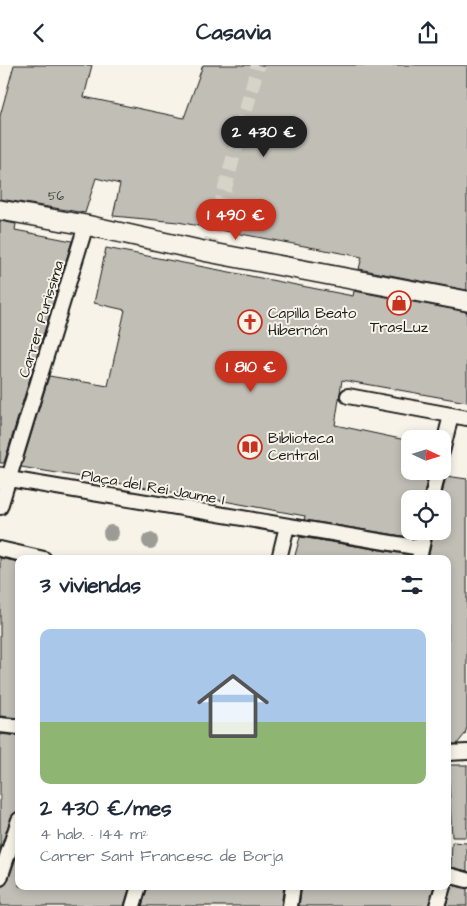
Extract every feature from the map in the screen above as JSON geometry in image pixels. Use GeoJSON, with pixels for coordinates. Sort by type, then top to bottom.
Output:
{"type":"FeatureCollection","features":[{"type":"Feature","properties":{"kind":"street"},"geometry":{"type":"LineString","coordinates":[[0,210],[86,225],[208,252],[467,301]]}},
{"type":"Feature","properties":{"kind":"street","name":"Carrer Purissima"},"geometry":{"type":"LineString","coordinates":[[5,478],[86,225]]}},
{"type":"Feature","properties":{"kind":"street"},"geometry":{"type":"LineString","coordinates":[[348,396],[467,418]]}},
{"type":"Feature","properties":{"kind":"street"},"geometry":{"type":"LineString","coordinates":[[447,430],[451,415]]}},
{"type":"Feature","properties":{"kind":"street"},"geometry":{"type":"LineString","coordinates":[[0,507],[5,478]]}},
{"type":"Feature","properties":{"kind":"street","name":"Plaça del Rei Jaume I"},"geometry":{"type":"LineString","coordinates":[[5,478],[287,526],[420,553]]}},
{"type":"Feature","properties":{"kind":"street"},"geometry":{"type":"LineString","coordinates":[[280,555],[287,526]]}},
{"type":"Feature","properties":{"kind":"street"},"geometry":{"type":"LineString","coordinates":[[420,553],[423,540]]}},
{"type":"Feature","properties":{"kind":"street"},"geometry":{"type":"LineString","coordinates":[[0,549],[26,555]]}},
{"type":"Feature","properties":{"kind":"street"},"geometry":{"type":"LineString","coordinates":[[0,725],[15,727]]}},
{"type":"Feature","properties":{"kind":"street"},"geometry":{"type":"LineString","coordinates":[[451,753],[467,752]]}},
{"type":"Feature","properties":{"kind":"street"},"geometry":{"type":"LineString","coordinates":[[0,878],[15,831]]}},
{"type":"Feature","properties":{"kind":"street"},"geometry":{"type":"LineString","coordinates":[[451,876],[467,880]]}},
{"type":"Feature","properties":{"kind":"street"},"geometry":{"type":"LineString","coordinates":[[133,906],[138,890]]}},
{"type":"Feature","properties":{"kind":"street"},"geometry":{"type":"LineString","coordinates":[[290,906],[292,890]]}},
{"type":"Feature","properties":{"kind":"street"},"geometry":{"type":"LineString","coordinates":[[437,906],[442,890]]}},
{"type":"Feature","properties":{"kind":"building"},"geometry":{"type":"Polygon","coordinates":[[[14,65],[92,65],[84,97],[184,118],[203,65],[467,65],[467,290],[359,269],[362,257],[178,222],[113,216],[120,184],[96,178],[85,213],[0,199],[0,116],[14,65]]]}},
{"type":"Feature","properties":{"kind":"building"},"geometry":{"type":"Polygon","coordinates":[[[0,221],[16,224],[15,230],[72,241],[4,463],[0,463],[0,221]]]}},
{"type":"Feature","properties":{"kind":"building"},"geometry":{"type":"Polygon","coordinates":[[[106,248],[353,296],[354,291],[467,312],[467,402],[342,380],[335,425],[401,439],[401,480],[427,480],[425,490],[401,490],[401,536],[304,520],[305,516],[213,499],[21,467],[49,376],[108,386],[125,310],[94,303],[106,248]]]}},
{"type":"Feature","properties":{"kind":"building"},"geometry":{"type":"Polygon","coordinates":[[[451,477],[467,479],[467,727],[465,734],[457,744],[451,744],[451,555],[429,555],[432,540],[451,540],[451,490],[443,490],[445,480],[451,480],[451,477]]]}},
{"type":"Feature","properties":{"kind":"building"},"geometry":{"type":"Polygon","coordinates":[[[300,537],[411,555],[295,555],[300,537]]]}},
{"type":"Feature","properties":{"kind":"building"},"geometry":{"type":"Polygon","coordinates":[[[0,558],[15,561],[15,718],[0,716],[0,558]]]}},
{"type":"Feature","properties":{"kind":"building"},"geometry":{"type":"Polygon","coordinates":[[[0,734],[15,736],[15,813],[11,817],[0,850],[0,734]]]}},
{"type":"Feature","properties":{"kind":"building"},"geometry":{"type":"Polygon","coordinates":[[[451,765],[467,765],[467,837],[452,837],[451,765]]]}},
{"type":"Feature","properties":{"kind":"building"},"geometry":{"type":"Polygon","coordinates":[[[452,842],[467,843],[467,871],[451,867],[452,842]]]}},
{"type":"Feature","properties":{"kind":"building"},"geometry":{"type":"Polygon","coordinates":[[[15,861],[15,890],[129,890],[124,906],[0,906],[0,887],[8,881],[15,861]]]}},
{"type":"Feature","properties":{"kind":"building"},"geometry":{"type":"Polygon","coordinates":[[[452,885],[467,889],[467,906],[446,906],[452,885]]]}},
{"type":"Feature","properties":{"kind":"building"},"geometry":{"type":"Polygon","coordinates":[[[147,890],[283,890],[281,906],[142,906],[147,890]]]}},
{"type":"Feature","properties":{"kind":"building"},"geometry":{"type":"Polygon","coordinates":[[[301,890],[433,890],[428,906],[299,906],[301,890]]]}},
{"type":"Feature","properties":{"kind":"tunnel"},"geometry":{"type":"LineString","coordinates":[[208,252],[258,65]]}},
{"type":"Feature","properties":{"kind":"place","name":"TrasLuz"},"geometry":{"type":"Point","coordinates":[399,303]}},
{"type":"Feature","properties":{"kind":"place","name":"Capilla Beato Hibernón"},"geometry":{"type":"Point","coordinates":[250,322]}},
{"type":"Feature","properties":{"kind":"place","name":"Biblioteca Central"},"geometry":{"type":"Point","coordinates":[250,447]}}]}
